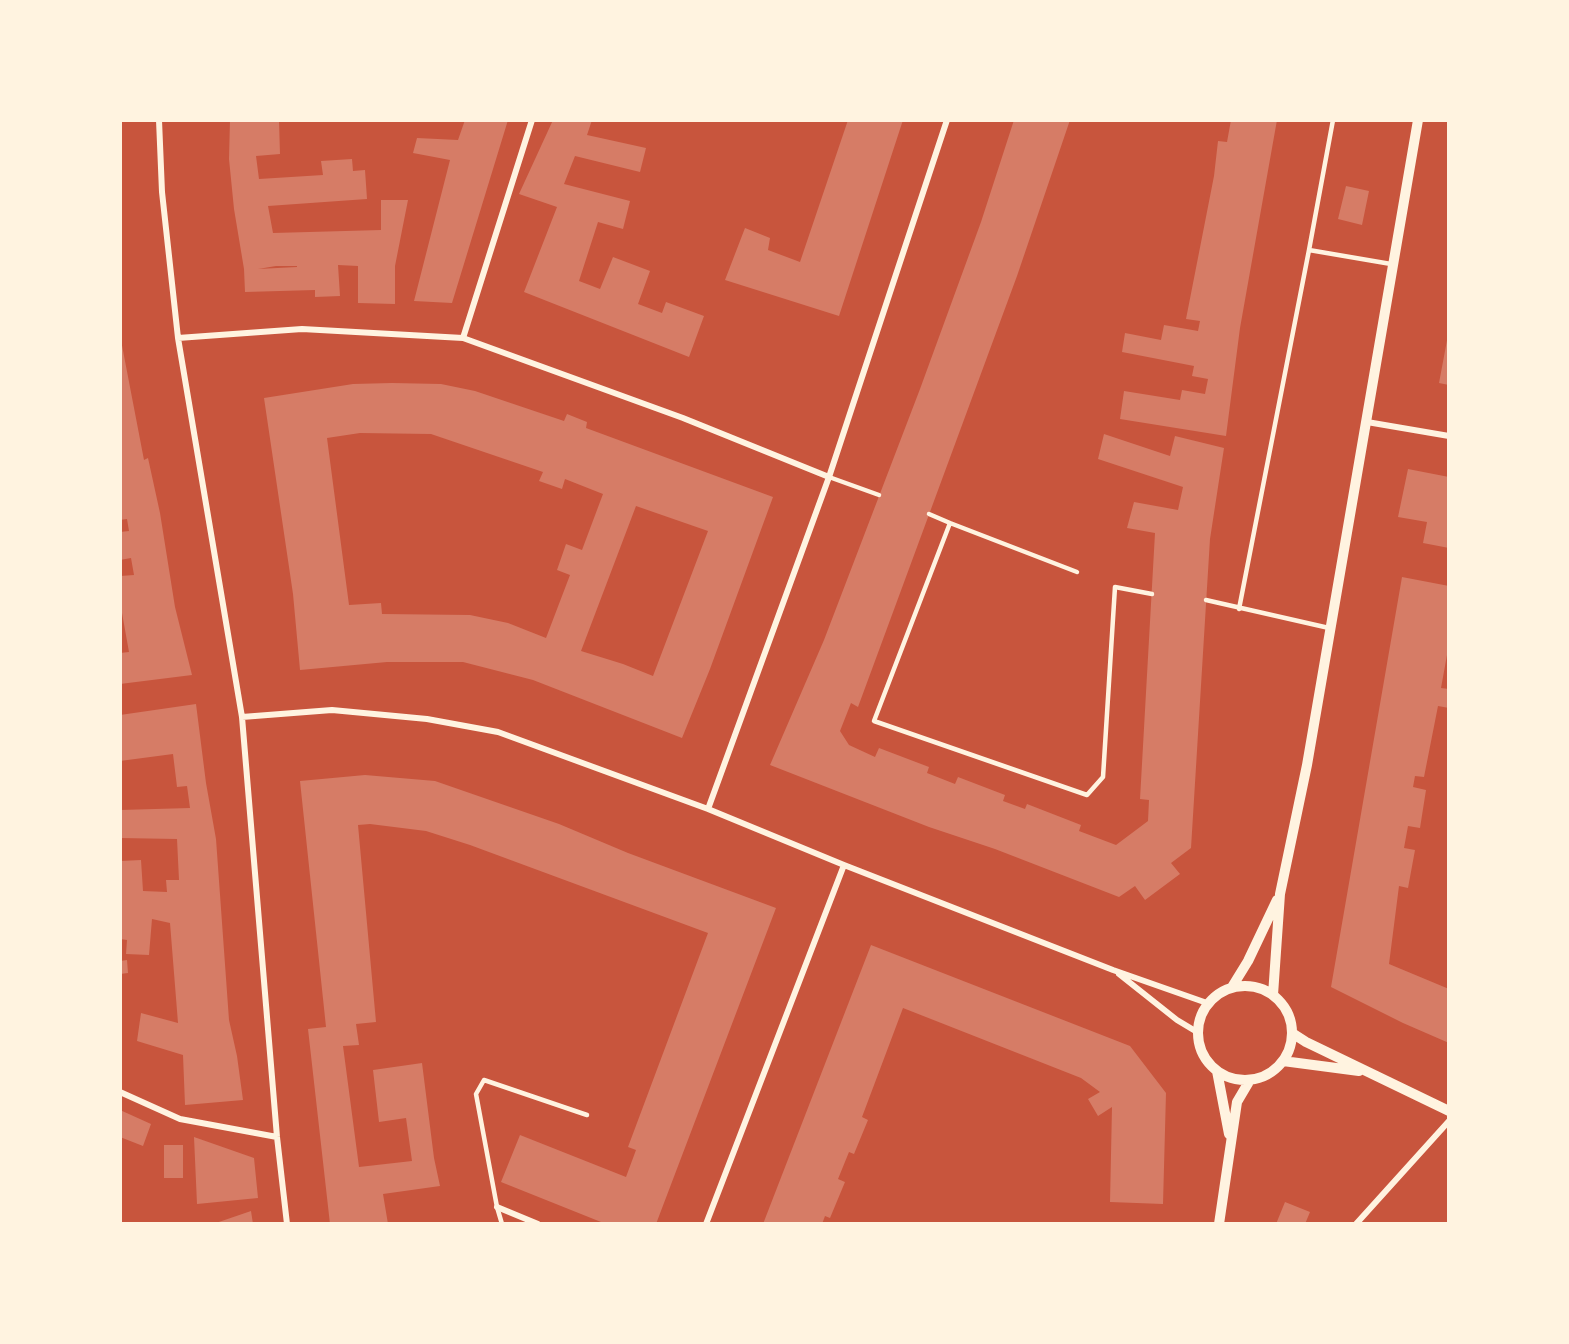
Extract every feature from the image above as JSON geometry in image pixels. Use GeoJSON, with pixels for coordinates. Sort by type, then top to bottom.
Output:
{"type":"FeatureCollection","features":[{"type":"Feature","properties":{"kind":"street"},"geometry":{"type":"LineString","coordinates":[[159,120],[162,192],[178,338],[242,717],[277,1137],[287,1224]]}},
{"type":"Feature","properties":{"kind":"street"},"geometry":{"type":"LineString","coordinates":[[463,338],[532,120]]}},
{"type":"Feature","properties":{"kind":"street"},"geometry":{"type":"LineString","coordinates":[[708,809],[829,477],[947,120]]}},
{"type":"Feature","properties":{"kind":"street"},"geometry":{"type":"LineString","coordinates":[[1273,995],[1280,894],[1307,765],[1418,120]]}},
{"type":"Feature","properties":{"kind":"street"},"geometry":{"type":"LineString","coordinates":[[178,338],[302,329],[463,338],[683,418],[829,477]]}},
{"type":"Feature","properties":{"kind":"street"},"geometry":{"type":"LineString","coordinates":[[1367,422],[1449,436]]}},
{"type":"Feature","properties":{"kind":"street"},"geometry":{"type":"LineString","coordinates":[[242,717],[332,710],[427,718],[498,732],[708,809],[844,865],[1113,970],[1207,1004]]}},
{"type":"Feature","properties":{"kind":"street"},"geometry":{"type":"LineString","coordinates":[[706,1224],[844,865]]}},
{"type":"Feature","properties":{"kind":"street"},"geometry":{"type":"LineString","coordinates":[[1232,987],[1248,962],[1280,894]]}},
{"type":"Feature","properties":{"kind":"street"},"geometry":{"type":"LineString","coordinates":[[1113,970],[1177,1020],[1197,1032]]}},
{"type":"Feature","properties":{"kind":"street"},"geometry":{"type":"LineString","coordinates":[[1254,986],[1273,995],[1284,1006],[1290,1019],[1292,1034],[1290,1048],[1283,1061],[1273,1071],[1250,1080],[1230,1078],[1217,1071],[1206,1060],[1199,1047],[1197,1032],[1200,1017],[1207,1004],[1218,993],[1232,987],[1254,986]]}},
{"type":"Feature","properties":{"kind":"street"},"geometry":{"type":"LineString","coordinates":[[1292,1034],[1449,1111]]}},
{"type":"Feature","properties":{"kind":"street"},"geometry":{"type":"LineString","coordinates":[[1283,1061],[1369,1072]]}},
{"type":"Feature","properties":{"kind":"street"},"geometry":{"type":"LineString","coordinates":[[1217,1071],[1230,1140]]}},
{"type":"Feature","properties":{"kind":"street"},"geometry":{"type":"LineString","coordinates":[[1219,1224],[1237,1102],[1250,1080]]}},
{"type":"Feature","properties":{"kind":"street"},"geometry":{"type":"LineString","coordinates":[[120,1092],[180,1119],[277,1137]]}},
{"type":"Feature","properties":{"kind":"street"},"geometry":{"type":"LineString","coordinates":[[1356,1224],[1449,1121]]}},
{"type":"Feature","properties":{"kind":"street"},"geometry":{"type":"LineString","coordinates":[[497,1207],[538,1224]]}},
{"type":"Feature","properties":{"kind":"lane"},"geometry":{"type":"LineString","coordinates":[[1239,609],[1333,120]]}},
{"type":"Feature","properties":{"kind":"lane"},"geometry":{"type":"LineString","coordinates":[[1309,250],[1394,265]]}},
{"type":"Feature","properties":{"kind":"lane"},"geometry":{"type":"LineString","coordinates":[[829,477],[879,495]]}},
{"type":"Feature","properties":{"kind":"lane"},"geometry":{"type":"LineString","coordinates":[[930,514],[1077,572]]}},
{"type":"Feature","properties":{"kind":"lane"},"geometry":{"type":"LineString","coordinates":[[950,522],[874,721],[1087,795],[1103,777],[1115,587],[1152,594]]}},
{"type":"Feature","properties":{"kind":"lane"},"geometry":{"type":"LineString","coordinates":[[1206,600],[1329,628]]}},
{"type":"Feature","properties":{"kind":"lane"},"geometry":{"type":"LineString","coordinates":[[502,1224],[476,1094],[484,1080],[587,1115]]}},
{"type":"Feature","properties":{"kind":"building"},"geometry":{"type":"Polygon","coordinates":[[[230,120],[279,120],[280,154],[256,156],[259,179],[323,175],[321,161],[352,159],[353,171],[365,170],[367,199],[268,206],[273,233],[381,230],[381,200],[408,200],[395,266],[395,304],[358,303],[358,266],[338,265],[340,296],[315,297],[315,290],[245,292],[229,159],[230,120]],[[276,266],[258,269],[297,267],[276,266]]]}},
{"type":"Feature","properties":{"kind":"building"},"geometry":{"type":"Polygon","coordinates":[[[465,120],[508,120],[452,303],[414,301],[450,160],[413,153],[417,138],[458,140],[465,120]]]}},
{"type":"Feature","properties":{"kind":"building"},"geometry":{"type":"Polygon","coordinates":[[[553,120],[592,120],[587,135],[646,148],[640,172],[575,156],[564,184],[630,201],[623,229],[598,222],[579,281],[600,289],[613,257],[650,271],[638,304],[662,313],[666,302],[704,316],[689,357],[524,292],[557,207],[519,194],[553,120]]]}},
{"type":"Feature","properties":{"kind":"building"},"geometry":{"type":"Polygon","coordinates":[[[848,120],[903,120],[839,316],[725,280],[745,228],[770,238],[768,250],[800,262],[848,120]]]}},
{"type":"Feature","properties":{"kind":"building"},"geometry":{"type":"Polygon","coordinates":[[[1014,120],[1070,120],[1017,276],[858,707],[851,703],[840,731],[849,745],[875,757],[879,748],[929,767],[927,773],[955,784],[958,777],[1005,795],[1003,801],[1025,809],[1027,804],[1081,825],[1079,831],[1116,845],[1148,821],[1149,800],[1140,799],[1155,533],[1127,528],[1134,502],[1178,510],[1183,487],[1098,459],[1104,434],[1170,456],[1175,436],[1224,448],[1210,539],[1191,848],[1171,863],[1180,874],[1145,900],[1135,886],[1119,897],[770,765],[824,640],[920,389],[981,222],[1014,120]]]}},
{"type":"Feature","properties":{"kind":"building"},"geometry":{"type":"Polygon","coordinates":[[[1231,120],[1277,120],[1240,328],[1226,436],[1120,419],[1124,391],[1180,400],[1182,390],[1205,394],[1208,379],[1192,376],[1194,366],[1122,352],[1125,333],[1161,340],[1164,325],[1198,331],[1200,321],[1186,319],[1214,176],[1218,141],[1227,142],[1231,120]]]}},
{"type":"Feature","properties":{"kind":"building"},"geometry":{"type":"Polygon","coordinates":[[[1346,186],[1369,191],[1362,225],[1338,219],[1346,186]]]}},
{"type":"Feature","properties":{"kind":"building"},"geometry":{"type":"Polygon","coordinates":[[[120,335],[144,460],[148,458],[160,513],[175,607],[192,675],[120,684],[120,653],[129,652],[122,613],[120,613],[120,576],[134,575],[131,558],[120,560],[120,532],[129,531],[127,519],[120,520],[120,335]]]}},
{"type":"Feature","properties":{"kind":"building"},"geometry":{"type":"Polygon","coordinates":[[[1449,335],[1449,385],[1439,383],[1449,335]]]}},
{"type":"Feature","properties":{"kind":"building"},"geometry":{"type":"Polygon","coordinates":[[[353,384],[441,384],[475,391],[564,421],[567,414],[587,422],[586,428],[773,497],[710,669],[682,738],[533,680],[463,662],[387,662],[300,670],[293,594],[264,398],[353,384]],[[360,433],[327,438],[349,605],[381,603],[382,614],[470,615],[508,623],[546,638],[570,575],[557,570],[566,544],[582,550],[603,494],[565,479],[562,489],[539,481],[543,472],[431,434],[360,433]],[[636,506],[581,651],[653,676],[708,531],[636,506]]]}},
{"type":"Feature","properties":{"kind":"building"},"geometry":{"type":"Polygon","coordinates":[[[1408,469],[1449,477],[1447,490],[1449,490],[1449,548],[1423,543],[1427,522],[1398,517],[1408,469]]]}},
{"type":"Feature","properties":{"kind":"building"},"geometry":{"type":"Polygon","coordinates":[[[1402,577],[1449,586],[1449,644],[1441,688],[1449,689],[1449,708],[1438,706],[1424,777],[1415,776],[1413,787],[1426,790],[1420,828],[1408,826],[1404,848],[1415,850],[1408,888],[1399,886],[1389,964],[1449,989],[1449,1043],[1331,987],[1402,577]]]}},
{"type":"Feature","properties":{"kind":"building"},"geometry":{"type":"Polygon","coordinates":[[[196,704],[216,839],[229,1020],[243,1100],[185,1105],[183,1055],[137,1041],[141,1013],[178,1023],[170,923],[152,919],[149,955],[126,954],[127,940],[120,939],[120,861],[141,860],[143,891],[167,892],[166,880],[179,880],[177,839],[120,838],[120,810],[190,808],[187,786],[177,787],[173,754],[120,761],[120,715],[196,704]]]}},
{"type":"Feature","properties":{"kind":"building"},"geometry":{"type":"Polygon","coordinates":[[[365,775],[435,781],[559,824],[628,853],[776,908],[656,1224],[606,1224],[501,1182],[520,1135],[626,1177],[636,1150],[628,1147],[708,933],[470,845],[426,831],[370,824],[358,825],[376,1022],[356,1024],[359,1045],[343,1046],[359,1167],[412,1161],[406,1118],[379,1122],[373,1070],[422,1063],[434,1158],[440,1186],[383,1194],[388,1224],[330,1224],[308,1029],[326,1027],[300,781],[365,775]]]}},
{"type":"Feature","properties":{"kind":"building"},"geometry":{"type":"Polygon","coordinates":[[[871,945],[1130,1046],[1166,1093],[1163,1204],[1110,1202],[1112,1107],[1098,1116],[1088,1099],[1100,1092],[1081,1078],[903,1008],[862,1117],[868,1120],[854,1154],[849,1152],[838,1179],[845,1182],[830,1218],[825,1216],[822,1224],[763,1224],[871,945]]]}},
{"type":"Feature","properties":{"kind":"building"},"geometry":{"type":"Polygon","coordinates":[[[127,960],[128,973],[120,974],[120,961],[127,960]]]}},
{"type":"Feature","properties":{"kind":"building"},"geometry":{"type":"Polygon","coordinates":[[[120,1110],[151,1124],[143,1146],[120,1137],[120,1110]]]}},
{"type":"Feature","properties":{"kind":"building"},"geometry":{"type":"Polygon","coordinates":[[[194,1137],[254,1158],[258,1198],[197,1204],[194,1137]]]}},
{"type":"Feature","properties":{"kind":"building"},"geometry":{"type":"Polygon","coordinates":[[[164,1145],[183,1145],[183,1178],[164,1178],[164,1145]]]}},
{"type":"Feature","properties":{"kind":"building"},"geometry":{"type":"Polygon","coordinates":[[[1285,1202],[1310,1212],[1305,1224],[1276,1224],[1285,1202]]]}},
{"type":"Feature","properties":{"kind":"building"},"geometry":{"type":"Polygon","coordinates":[[[251,1211],[253,1224],[213,1224],[251,1211]]]}}]}
